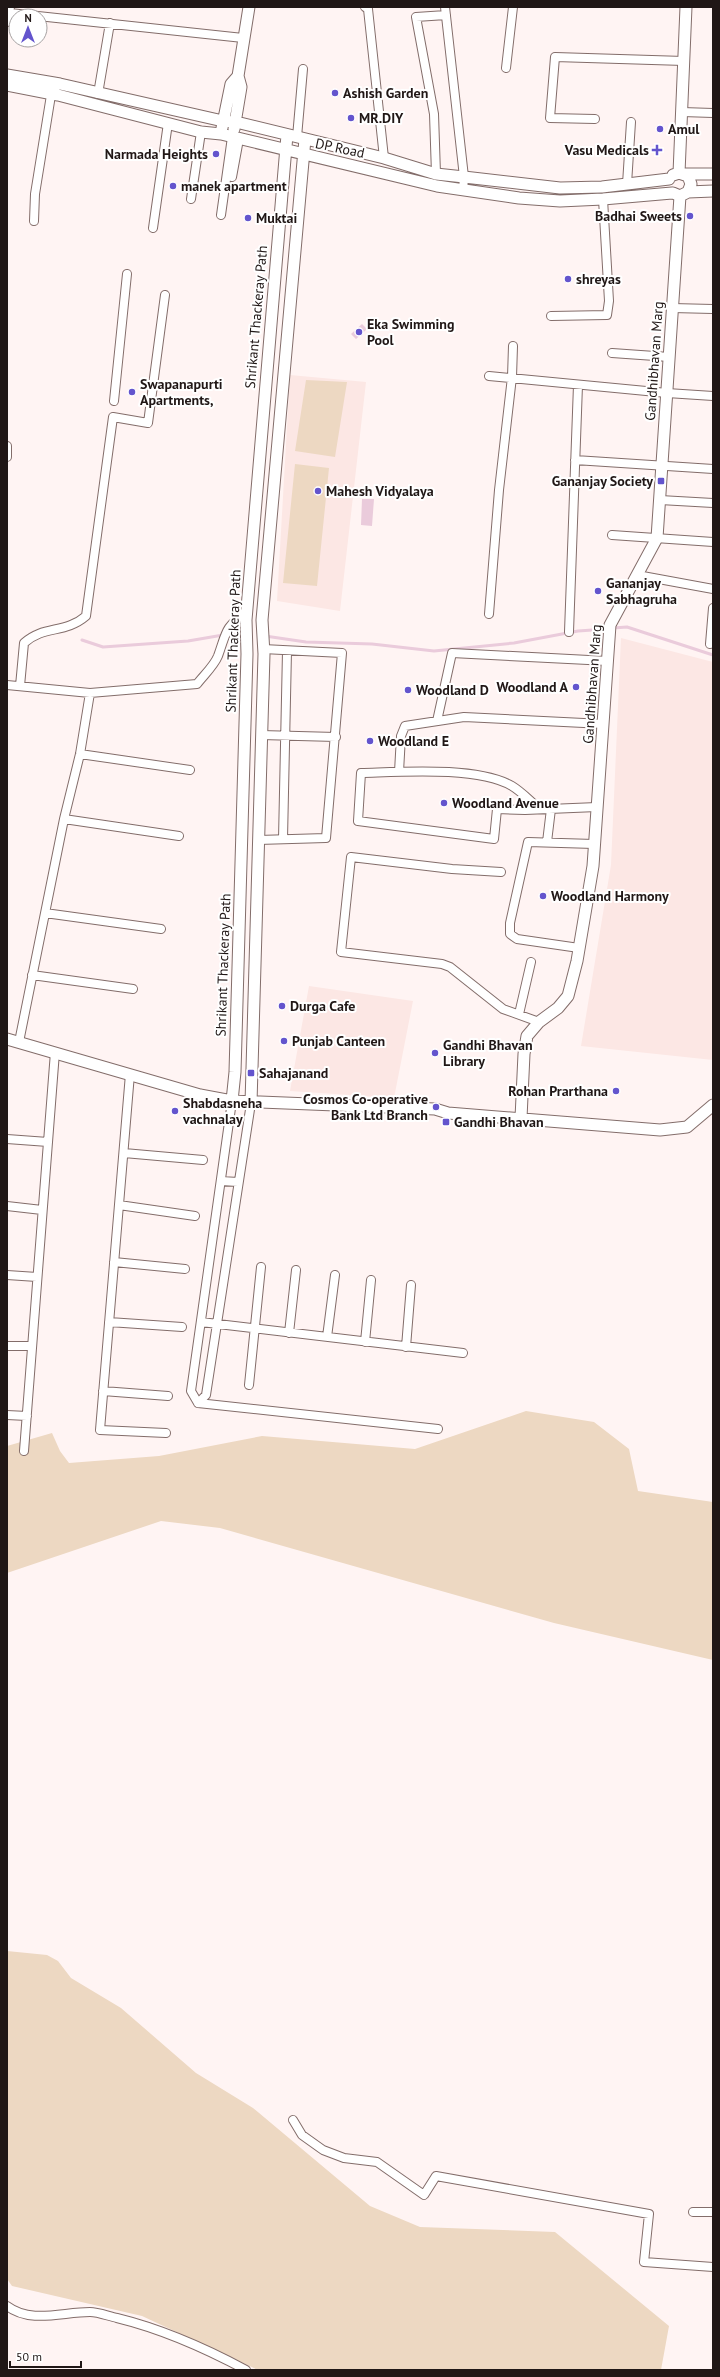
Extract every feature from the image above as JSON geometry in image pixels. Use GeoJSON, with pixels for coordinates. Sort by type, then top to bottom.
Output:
{"type":"FeatureCollection","features":[{"type":"Feature","properties":{"kind":"street"},"geometry":{"type":"LineString","coordinates":[[229,191],[241,86],[238,76],[249,7]]}},
{"type":"Feature","properties":{"kind":"street"},"geometry":{"type":"LineString","coordinates":[[364,7],[368,9],[384,158]]}},
{"type":"Feature","properties":{"kind":"street"},"geometry":{"type":"LineString","coordinates":[[506,68],[513,7]]}},
{"type":"Feature","properties":{"kind":"street"},"geometry":{"type":"LineString","coordinates":[[682,173],[682,112],[686,7]]}},
{"type":"Feature","properties":{"kind":"street"},"geometry":{"type":"LineString","coordinates":[[436,174],[434,114],[416,18],[445,11],[464,178],[463,191]]}},
{"type":"Feature","properties":{"kind":"street"},"geometry":{"type":"LineString","coordinates":[[48,15],[243,38]]}},
{"type":"Feature","properties":{"kind":"street"},"geometry":{"type":"LineString","coordinates":[[98,94],[110,23]]}},
{"type":"Feature","properties":{"kind":"street"},"geometry":{"type":"LineString","coordinates":[[595,119],[550,118],[555,57],[684,61]]}},
{"type":"Feature","properties":{"kind":"street"},"geometry":{"type":"LineString","coordinates":[[297,137],[303,69]]}},
{"type":"Feature","properties":{"kind":"street","name":"DP Road"},"geometry":{"type":"LineString","coordinates":[[7,76],[168,124],[201,132],[221,134],[303,155],[463,191],[527,199],[560,201],[713,191]]}},
{"type":"Feature","properties":{"kind":"street"},"geometry":{"type":"LineString","coordinates":[[221,134],[231,84],[238,76]]}},
{"type":"Feature","properties":{"kind":"street","name":"DP Road"},"geometry":{"type":"LineString","coordinates":[[7,84],[98,94],[223,121],[236,122],[384,158],[436,174],[560,188],[627,184],[669,179]]}},
{"type":"Feature","properties":{"kind":"street"},"geometry":{"type":"LineString","coordinates":[[34,220],[35,194],[52,89]]}},
{"type":"Feature","properties":{"kind":"street"},"geometry":{"type":"LineString","coordinates":[[682,112],[713,113]]}},
{"type":"Feature","properties":{"kind":"street"},"geometry":{"type":"LineString","coordinates":[[627,184],[631,122]]}},
{"type":"Feature","properties":{"kind":"street"},"geometry":{"type":"LineString","coordinates":[[153,228],[168,124]]}},
{"type":"Feature","properties":{"kind":"street"},"geometry":{"type":"LineString","coordinates":[[191,199],[201,132]]}},
{"type":"Feature","properties":{"kind":"street","name":"Shrikant Thackeray Path"},"geometry":{"type":"LineString","coordinates":[[232,1101],[235,1072],[247,642],[246,615],[286,150],[297,137]]}},
{"type":"Feature","properties":{"kind":"street","name":"Shrikant Thackeray Path"},"geometry":{"type":"LineString","coordinates":[[251,1103],[261,735],[263,646],[262,620],[303,155],[297,137]]}},
{"type":"Feature","properties":{"kind":"street"},"geometry":{"type":"LineString","coordinates":[[221,215],[236,138]]}},
{"type":"Feature","properties":{"kind":"street"},"geometry":{"type":"LineString","coordinates":[[682,173],[688,176],[692,184],[680,194],[668,184],[669,179],[682,173],[713,174]]}},
{"type":"Feature","properties":{"kind":"street","name":"Gandhibhavan Marg"},"geometry":{"type":"LineString","coordinates":[[521,1118],[527,1036],[539,1022],[558,1008],[568,996],[579,948],[593,866],[596,807],[604,724],[610,628],[657,538],[680,194]]}},
{"type":"Feature","properties":{"kind":"street"},"geometry":{"type":"LineString","coordinates":[[551,316],[607,315],[609,301],[603,199]]}},
{"type":"Feature","properties":{"kind":"street"},"geometry":{"type":"LineString","coordinates":[[114,401],[127,274]]}},
{"type":"Feature","properties":{"kind":"street"},"geometry":{"type":"LineString","coordinates":[[20,686],[24,643],[33,634],[75,625],[86,616],[113,417],[148,423],[165,295]]}},
{"type":"Feature","properties":{"kind":"street"},"geometry":{"type":"LineString","coordinates":[[672,308],[713,309]]}},
{"type":"Feature","properties":{"kind":"street"},"geometry":{"type":"LineString","coordinates":[[489,614],[499,490],[512,377],[513,346]]}},
{"type":"Feature","properties":{"kind":"street"},"geometry":{"type":"LineString","coordinates":[[612,353],[669,357]]}},
{"type":"Feature","properties":{"kind":"street"},"geometry":{"type":"LineString","coordinates":[[489,376],[713,396]]}},
{"type":"Feature","properties":{"kind":"street"},"geometry":{"type":"LineString","coordinates":[[569,632],[578,385]]}},
{"type":"Feature","properties":{"kind":"street"},"geometry":{"type":"LineString","coordinates":[[7,446],[7,457]]}},
{"type":"Feature","properties":{"kind":"street"},"geometry":{"type":"LineString","coordinates":[[575,460],[713,468]]}},
{"type":"Feature","properties":{"kind":"street"},"geometry":{"type":"LineString","coordinates":[[660,500],[713,503]]}},
{"type":"Feature","properties":{"kind":"street"},"geometry":{"type":"LineString","coordinates":[[612,535],[713,542]]}},
{"type":"Feature","properties":{"kind":"street"},"geometry":{"type":"LineString","coordinates":[[637,575],[713,589]]}},
{"type":"Feature","properties":{"kind":"street"},"geometry":{"type":"LineString","coordinates":[[710,644],[713,608]]}},
{"type":"Feature","properties":{"kind":"street"},"geometry":{"type":"LineString","coordinates":[[7,685],[90,693],[197,684],[217,657],[220,644],[230,624],[246,615]]}},
{"type":"Feature","properties":{"kind":"street"},"geometry":{"type":"LineString","coordinates":[[258,840],[326,838],[336,737],[342,653],[287,650],[263,646]]}},
{"type":"Feature","properties":{"kind":"street"},"geometry":{"type":"LineString","coordinates":[[283,839],[287,650]]}},
{"type":"Feature","properties":{"kind":"street"},"geometry":{"type":"LineString","coordinates":[[436,721],[452,653],[608,661]]}},
{"type":"Feature","properties":{"kind":"street"},"geometry":{"type":"LineString","coordinates":[[19,1042],[64,819],[80,754],[90,693]]}},
{"type":"Feature","properties":{"kind":"street"},"geometry":{"type":"LineString","coordinates":[[399,772],[401,736],[405,726],[464,717],[604,724]]}},
{"type":"Feature","properties":{"kind":"street"},"geometry":{"type":"LineString","coordinates":[[261,735],[336,737]]}},
{"type":"Feature","properties":{"kind":"street"},"geometry":{"type":"LineString","coordinates":[[80,754],[190,770]]}},
{"type":"Feature","properties":{"kind":"street"},"geometry":{"type":"LineString","coordinates":[[540,809],[511,786],[492,779],[463,773],[360,773],[358,821],[494,838],[497,809],[540,809],[551,809],[596,807]]}},
{"type":"Feature","properties":{"kind":"street"},"geometry":{"type":"LineString","coordinates":[[547,842],[551,809]]}},
{"type":"Feature","properties":{"kind":"street"},"geometry":{"type":"LineString","coordinates":[[64,819],[179,836]]}},
{"type":"Feature","properties":{"kind":"street"},"geometry":{"type":"LineString","coordinates":[[579,948],[517,939],[510,934],[510,923],[528,842],[594,844]]}},
{"type":"Feature","properties":{"kind":"street"},"geometry":{"type":"LineString","coordinates":[[501,872],[452,869],[351,857],[341,952],[442,964],[450,967],[504,1008],[539,1022]]}},
{"type":"Feature","properties":{"kind":"street"},"geometry":{"type":"LineString","coordinates":[[45,913],[161,929]]}},
{"type":"Feature","properties":{"kind":"street"},"geometry":{"type":"LineString","coordinates":[[519,1014],[531,962]]}},
{"type":"Feature","properties":{"kind":"street"},"geometry":{"type":"LineString","coordinates":[[32,975],[133,989]]}},
{"type":"Feature","properties":{"kind":"street"},"geometry":{"type":"LineString","coordinates":[[7,1039],[200,1095],[251,1103],[324,1104],[435,1109],[448,1113],[660,1130],[687,1127],[713,1105]]}},
{"type":"Feature","properties":{"kind":"street"},"geometry":{"type":"LineString","coordinates":[[24,1451],[55,1052]]}},
{"type":"Feature","properties":{"kind":"street"},"geometry":{"type":"LineString","coordinates":[[130,1074],[100,1430],[166,1433]]}},
{"type":"Feature","properties":{"kind":"street"},"geometry":{"type":"LineString","coordinates":[[198,1402],[192,1391],[232,1101]]}},
{"type":"Feature","properties":{"kind":"street"},"geometry":{"type":"LineString","coordinates":[[198,1402],[206,1395],[251,1103]]}},
{"type":"Feature","properties":{"kind":"street"},"geometry":{"type":"LineString","coordinates":[[7,1139],[48,1142]]}},
{"type":"Feature","properties":{"kind":"street"},"geometry":{"type":"LineString","coordinates":[[124,1153],[203,1160]]}},
{"type":"Feature","properties":{"kind":"street"},"geometry":{"type":"LineString","coordinates":[[221,1181],[238,1182]]}},
{"type":"Feature","properties":{"kind":"street"},"geometry":{"type":"LineString","coordinates":[[119,1205],[195,1216]]}},
{"type":"Feature","properties":{"kind":"street"},"geometry":{"type":"LineString","coordinates":[[7,1206],[42,1210]]}},
{"type":"Feature","properties":{"kind":"street"},"geometry":{"type":"LineString","coordinates":[[114,1262],[185,1270]]}},
{"type":"Feature","properties":{"kind":"street"},"geometry":{"type":"LineString","coordinates":[[248,1385],[261,1267]]}},
{"type":"Feature","properties":{"kind":"street"},"geometry":{"type":"LineString","coordinates":[[289,1333],[296,1270]]}},
{"type":"Feature","properties":{"kind":"street"},"geometry":{"type":"LineString","coordinates":[[7,1275],[37,1277]]}},
{"type":"Feature","properties":{"kind":"street"},"geometry":{"type":"LineString","coordinates":[[327,1337],[335,1275]]}},
{"type":"Feature","properties":{"kind":"street"},"geometry":{"type":"LineString","coordinates":[[365,1342],[371,1280]]}},
{"type":"Feature","properties":{"kind":"street"},"geometry":{"type":"LineString","coordinates":[[406,1347],[411,1285]]}},
{"type":"Feature","properties":{"kind":"street"},"geometry":{"type":"LineString","coordinates":[[109,1322],[182,1327]]}},
{"type":"Feature","properties":{"kind":"street"},"geometry":{"type":"LineString","coordinates":[[201,1322],[463,1353]]}},
{"type":"Feature","properties":{"kind":"street"},"geometry":{"type":"LineString","coordinates":[[7,1346],[32,1346]]}},
{"type":"Feature","properties":{"kind":"street"},"geometry":{"type":"LineString","coordinates":[[103,1391],[168,1396]]}},
{"type":"Feature","properties":{"kind":"street"},"geometry":{"type":"LineString","coordinates":[[198,1402],[438,1429]]}},
{"type":"Feature","properties":{"kind":"street"},"geometry":{"type":"LineString","coordinates":[[7,1415],[27,1416]]}},
{"type":"Feature","properties":{"kind":"street"},"geometry":{"type":"LineString","coordinates":[[293,2120],[302,2135],[323,2150],[344,2158],[377,2162],[424,2195],[436,2176],[649,2214],[644,2262],[713,2267]]}},
{"type":"Feature","properties":{"kind":"street"},"geometry":{"type":"LineString","coordinates":[[693,2212],[713,2212]]}},
{"type":"Feature","properties":{"kind":"street"},"geometry":{"type":"LineString","coordinates":[[7,2306],[31,2316],[91,2312],[140,2324],[195,2344],[246,2370]]}},
{"type":"Feature","properties":{"kind":"shaded area","name":"Eka Swimming Pool"},"geometry":{"type":"Polygon","coordinates":[[[362,324],[367,329],[356,339],[351,334],[362,324]]]}},
{"type":"Feature","properties":{"kind":"shaded area","name":"Mahesh Vidyalaya"},"geometry":{"type":"Polygon","coordinates":[[[290,375],[366,382],[340,611],[277,601],[290,375]]]}},
{"type":"Feature","properties":{"kind":"shaded area"},"geometry":{"type":"Polygon","coordinates":[[[306,380],[347,382],[335,457],[295,451],[306,380]]]}},
{"type":"Feature","properties":{"kind":"shaded area"},"geometry":{"type":"Polygon","coordinates":[[[295,464],[329,468],[317,586],[283,583],[295,464]]]}},
{"type":"Feature","properties":{"kind":"shaded area"},"geometry":{"type":"Polygon","coordinates":[[[362,499],[374,499],[372,526],[361,525],[362,499]]]}},
{"type":"Feature","properties":{"kind":"shaded area"},"geometry":{"type":"Polygon","coordinates":[[[621,638],[713,662],[713,1060],[581,1046],[611,865],[621,638]]]}},
{"type":"Feature","properties":{"kind":"shaded area"},"geometry":{"type":"Polygon","coordinates":[[[309,986],[413,1001],[394,1098],[290,1091],[309,986]]]}},
{"type":"Feature","properties":{"kind":"shaded area"},"geometry":{"type":"Polygon","coordinates":[[[526,1411],[594,1422],[629,1449],[638,1491],[713,1502],[713,1660],[554,1623],[220,1528],[161,1521],[7,1573],[7,1446],[52,1433],[60,1451],[69,1463],[159,1456],[262,1436],[415,1449],[526,1411]]]}},
{"type":"Feature","properties":{"kind":"shaded area"},"geometry":{"type":"Polygon","coordinates":[[[7,1951],[47,1955],[58,1961],[71,1978],[121,2008],[196,2073],[253,2108],[370,2206],[420,2227],[555,2232],[669,2326],[661,2370],[258,2370],[142,2316],[12,2286],[7,2279],[7,1951]]]}},
{"type":"Feature","properties":{"kind":"waterway"},"geometry":{"type":"LineString","coordinates":[[613,628],[627,627],[713,655]]}},
{"type":"Feature","properties":{"kind":"waterway"},"geometry":{"type":"LineString","coordinates":[[265,636],[306,642],[372,644],[434,651],[514,643],[578,631],[607,629]]}},
{"type":"Feature","properties":{"kind":"waterway"},"geometry":{"type":"LineString","coordinates":[[82,640],[103,647],[188,641],[229,634],[244,635]]}},
{"type":"Feature","properties":{"kind":"place","name":"Ashish Garden"},"geometry":{"type":"Point","coordinates":[335,93]}},
{"type":"Feature","properties":{"kind":"place","name":"MR.DIY"},"geometry":{"type":"Point","coordinates":[351,118]}},
{"type":"Feature","properties":{"kind":"place","name":"Amul"},"geometry":{"type":"Point","coordinates":[660,129]}},
{"type":"Feature","properties":{"kind":"place","name":"Vasu Medicals"},"geometry":{"type":"Point","coordinates":[657,150]}},
{"type":"Feature","properties":{"kind":"place","name":"Narmada Heights"},"geometry":{"type":"Point","coordinates":[216,154]}},
{"type":"Feature","properties":{"kind":"place","name":"manek apartment"},"geometry":{"type":"Point","coordinates":[173,186]}},
{"type":"Feature","properties":{"kind":"place","name":"Badhai Sweets"},"geometry":{"type":"Point","coordinates":[690,216]}},
{"type":"Feature","properties":{"kind":"place","name":"Muktai"},"geometry":{"type":"Point","coordinates":[248,218]}},
{"type":"Feature","properties":{"kind":"place","name":"shreyas"},"geometry":{"type":"Point","coordinates":[568,279]}},
{"type":"Feature","properties":{"kind":"place","name":"Eka Swimming Pool"},"geometry":{"type":"Point","coordinates":[359,332]}},
{"type":"Feature","properties":{"kind":"place","name":"Swapanapurti Apartments,"},"geometry":{"type":"Point","coordinates":[132,392]}},
{"type":"Feature","properties":{"kind":"place","name":"Gananjay Society"},"geometry":{"type":"Point","coordinates":[661,481]}},
{"type":"Feature","properties":{"kind":"place","name":"Mahesh Vidyalaya"},"geometry":{"type":"Point","coordinates":[318,491]}},
{"type":"Feature","properties":{"kind":"place","name":"Gananjay Sabhagruha"},"geometry":{"type":"Point","coordinates":[598,591]}},
{"type":"Feature","properties":{"kind":"place","name":"Woodland A"},"geometry":{"type":"Point","coordinates":[576,687]}},
{"type":"Feature","properties":{"kind":"place","name":"Woodland D"},"geometry":{"type":"Point","coordinates":[408,690]}},
{"type":"Feature","properties":{"kind":"place","name":"Woodland E"},"geometry":{"type":"Point","coordinates":[370,741]}},
{"type":"Feature","properties":{"kind":"place","name":"Woodland Avenue"},"geometry":{"type":"Point","coordinates":[444,803]}},
{"type":"Feature","properties":{"kind":"place","name":"Woodland Harmony"},"geometry":{"type":"Point","coordinates":[543,896]}},
{"type":"Feature","properties":{"kind":"place","name":"Durga Cafe"},"geometry":{"type":"Point","coordinates":[282,1006]}},
{"type":"Feature","properties":{"kind":"place","name":"Punjab Canteen"},"geometry":{"type":"Point","coordinates":[284,1041]}},
{"type":"Feature","properties":{"kind":"place","name":"Gandhi Bhavan Library"},"geometry":{"type":"Point","coordinates":[435,1053]}},
{"type":"Feature","properties":{"kind":"place","name":"Sahajanand"},"geometry":{"type":"Point","coordinates":[251,1073]}},
{"type":"Feature","properties":{"kind":"place","name":"Rohan Prarthana"},"geometry":{"type":"Point","coordinates":[616,1091]}},
{"type":"Feature","properties":{"kind":"place","name":"Cosmos Co-operative Bank Ltd Branch"},"geometry":{"type":"Point","coordinates":[436,1107]}},
{"type":"Feature","properties":{"kind":"place","name":"Shabdasneha vachnalay"},"geometry":{"type":"Point","coordinates":[175,1111]}},
{"type":"Feature","properties":{"kind":"place","name":"Gandhi Bhavan"},"geometry":{"type":"Point","coordinates":[446,1122]}}]}
